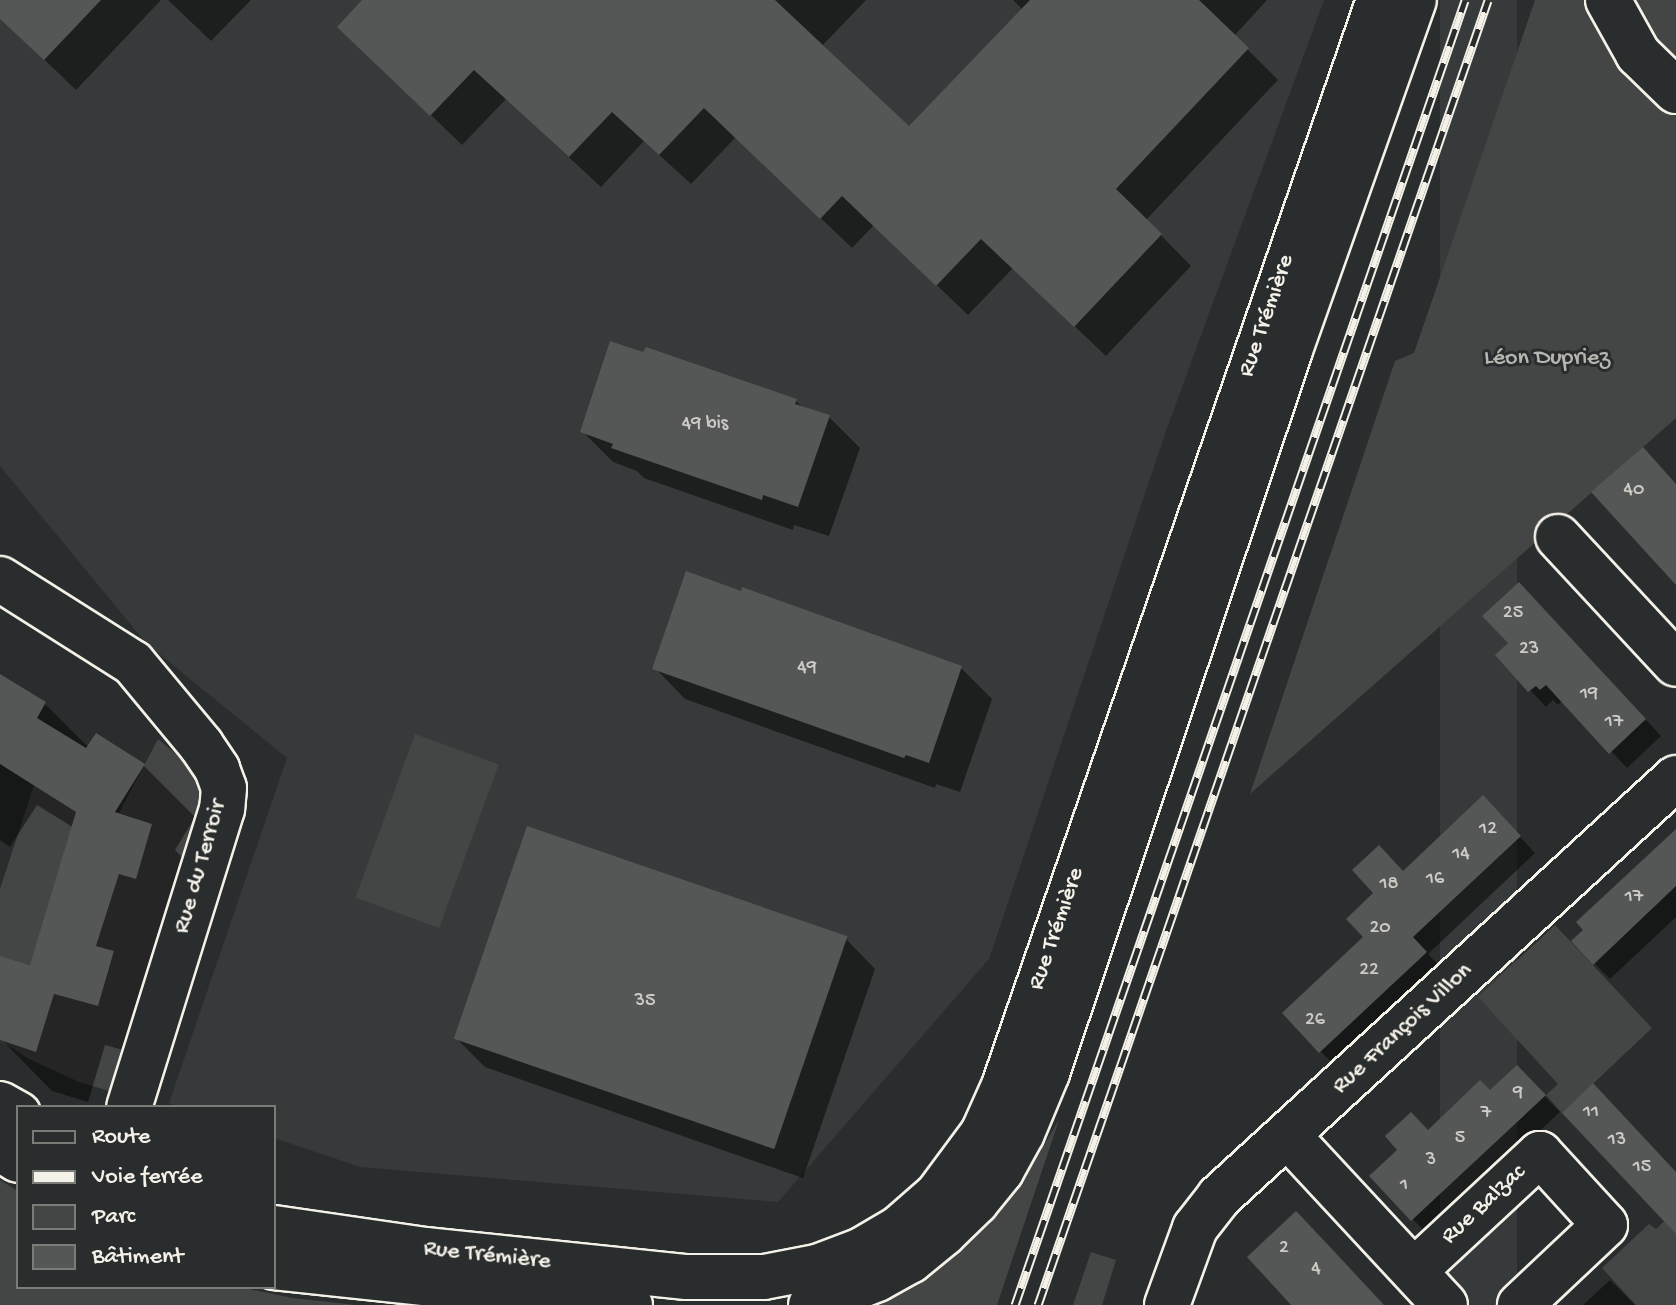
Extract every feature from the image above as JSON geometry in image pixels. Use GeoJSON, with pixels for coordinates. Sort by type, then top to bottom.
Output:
{"type":"FeatureCollection","features":[{"type":"Feature","properties":{"kind":"main road","name":"Rue Trémière"},"geometry":{"type":"LineString","coordinates":[[276,1229],[432,1280],[764,1277],[817,1267],[862,1250],[899,1228],[937,1195],[967,1158],[1004,1086],[1379,0]]}},
{"type":"Feature","properties":{"kind":"main road","name":"Rue Trémière"},"geometry":{"type":"LineString","coordinates":[[811,1305],[877,1279],[910,1261],[943,1234],[1001,1171],[1022,1133],[1047,1073],[1290,350],[1414,0]]}},
{"type":"Feature","properties":{"kind":"main road"},"geometry":{"type":"LineString","coordinates":[[1608,0],[1638,54],[1676,91]]}},
{"type":"Feature","properties":{"kind":"main road"},"geometry":{"type":"LineString","coordinates":[[1558,537],[1676,664]]}},
{"type":"Feature","properties":{"kind":"main road","name":"Rue du Terroir"},"geometry":{"type":"LineString","coordinates":[[0,579],[133,663],[201,745],[217,769],[224,788],[222,809],[130,1105]]}},
{"type":"Feature","properties":{"kind":"main road","name":"Rue François Villon"},"geometry":{"type":"LineString","coordinates":[[1167,1305],[1195,1228],[1205,1212],[1676,778]]}},
{"type":"Feature","properties":{"kind":"main road"},"geometry":{"type":"LineString","coordinates":[[1287,1135],[1445,1305]]}},
{"type":"Feature","properties":{"kind":"main road","name":"Rue Balzac"},"geometry":{"type":"LineString","coordinates":[[1414,1271],[1540,1154],[1605,1225],[1520,1305]]}},
{"type":"Feature","properties":{"kind":"main road","name":"Rue Trémière"},"geometry":{"type":"LineString","coordinates":[[276,1267],[432,1280],[630,1305]]}},
{"type":"Feature","properties":{"kind":"shaded area"},"geometry":{"type":"Polygon","coordinates":[[[0,0],[1324,0],[1167,428],[989,959],[778,1202],[360,1167],[276,1139],[276,1105],[169,1103],[287,758],[146,643],[0,466],[0,0]]]}},
{"type":"Feature","properties":{"kind":"shaded area"},"geometry":{"type":"Polygon","coordinates":[[[1440,0],[1517,0],[1517,1305],[1440,1305],[1440,0]]]}},
{"type":"Feature","properties":{"kind":"green space","name":"Léon Dupriez"},"geometry":{"type":"Polygon","coordinates":[[[1535,0],[1676,0],[1676,418],[1250,794],[1395,361],[1414,353],[1535,0]]]}},
{"type":"Feature","properties":{"kind":"green space"},"geometry":{"type":"Polygon","coordinates":[[[415,734],[499,764],[439,928],[355,898],[415,734]]]}},
{"type":"Feature","properties":{"kind":"green space"},"geometry":{"type":"Polygon","coordinates":[[[158,739],[207,780],[116,1093],[79,1082],[29,1059],[1,1041],[36,1051],[54,994],[98,1006],[114,951],[96,946],[119,874],[152,824],[119,813],[158,739]]]}},
{"type":"Feature","properties":{"kind":"green space"},"geometry":{"type":"Polygon","coordinates":[[[34,785],[76,812],[38,967],[2,957],[0,961],[0,889],[34,785]]]}},
{"type":"Feature","properties":{"kind":"green space"},"geometry":{"type":"Polygon","coordinates":[[[1555,925],[1652,1028],[1562,1113],[1546,1095],[1558,1084],[1478,997],[1555,925]]]}},
{"type":"Feature","properties":{"kind":"green space"},"geometry":{"type":"Polygon","coordinates":[[[1059,1120],[997,1305],[863,1305],[898,1292],[970,1242],[1027,1173],[1059,1120]]]}},
{"type":"Feature","properties":{"kind":"green space"},"geometry":{"type":"Polygon","coordinates":[[[0,1180],[16,1190],[16,1289],[249,1289],[356,1305],[0,1305],[0,1180]]]}},
{"type":"Feature","properties":{"kind":"green space"},"geometry":{"type":"Polygon","coordinates":[[[1676,1210],[1676,1305],[1636,1305],[1602,1268],[1649,1224],[1656,1229],[1676,1210]]]}},
{"type":"Feature","properties":{"kind":"green space"},"geometry":{"type":"Polygon","coordinates":[[[1091,1252],[1116,1260],[1102,1305],[1073,1305],[1091,1252]]]}},
{"type":"Feature","properties":{"kind":"building"},"geometry":{"type":"Polygon","coordinates":[[[0,0],[101,0],[44,60],[0,19],[0,0]]]}},
{"type":"Feature","properties":{"kind":"building"},"geometry":{"type":"Polygon","coordinates":[[[362,0],[775,0],[909,126],[1030,0],[1199,0],[1249,48],[1116,189],[1162,234],[1074,327],[981,239],[936,286],[842,196],[820,219],[704,108],[659,155],[612,112],[569,157],[474,70],[430,116],[337,27],[362,0]]]}},
{"type":"Feature","properties":{"kind":"building"},"geometry":{"type":"Polygon","coordinates":[[[610,341],[643,352],[646,347],[797,399],[795,404],[830,415],[798,507],[763,495],[762,500],[611,448],[613,444],[580,432],[610,341]]]}},
{"type":"Feature","properties":{"kind":"building"},"geometry":{"type":"Polygon","coordinates":[[[1643,447],[1676,484],[1676,585],[1591,492],[1643,447]]]}},
{"type":"Feature","properties":{"kind":"building"},"geometry":{"type":"Polygon","coordinates":[[[686,571],[741,591],[742,587],[962,666],[929,763],[906,755],[904,758],[652,669],[686,571]]]}},
{"type":"Feature","properties":{"kind":"building"},"geometry":{"type":"Polygon","coordinates":[[[1519,582],[1646,719],[1609,754],[1546,685],[1540,690],[1536,686],[1528,692],[1495,655],[1508,643],[1482,616],[1519,582]]]}},
{"type":"Feature","properties":{"kind":"building"},"geometry":{"type":"Polygon","coordinates":[[[0,674],[46,702],[37,718],[86,748],[96,733],[145,764],[115,812],[152,824],[136,879],[119,874],[96,946],[114,951],[98,1006],[54,994],[36,1052],[0,1040],[0,956],[30,965],[76,812],[0,764],[0,674]]]}},
{"type":"Feature","properties":{"kind":"building"},"geometry":{"type":"Polygon","coordinates":[[[1483,795],[1521,836],[1413,937],[1427,952],[1319,1053],[1282,1013],[1363,937],[1346,919],[1373,893],[1352,870],[1379,845],[1403,871],[1483,795]]]}},
{"type":"Feature","properties":{"kind":"building"},"geometry":{"type":"Polygon","coordinates":[[[527,826],[848,936],[774,1149],[454,1039],[527,826]]]}},
{"type":"Feature","properties":{"kind":"building"},"geometry":{"type":"Polygon","coordinates":[[[1676,829],[1676,886],[1593,965],[1571,941],[1583,930],[1576,922],[1676,829]]]}},
{"type":"Feature","properties":{"kind":"building"},"geometry":{"type":"Polygon","coordinates":[[[1517,1065],[1546,1095],[1411,1221],[1369,1176],[1397,1150],[1385,1136],[1411,1112],[1428,1130],[1480,1080],[1490,1090],[1517,1065]]]}},
{"type":"Feature","properties":{"kind":"building"},"geometry":{"type":"Polygon","coordinates":[[[1593,1083],[1676,1172],[1676,1234],[1562,1113],[1593,1083]]]}},
{"type":"Feature","properties":{"kind":"building"},"geometry":{"type":"Polygon","coordinates":[[[1296,1211],[1384,1305],[1291,1305],[1247,1257],[1296,1211]]]}},
{"type":"Feature","properties":{"kind":"railway"},"geometry":{"type":"LineString","coordinates":[[1015,1305],[1465,0]]}},
{"type":"Feature","properties":{"kind":"railway"},"geometry":{"type":"LineString","coordinates":[[1038,1305],[1488,0]]}}]}
